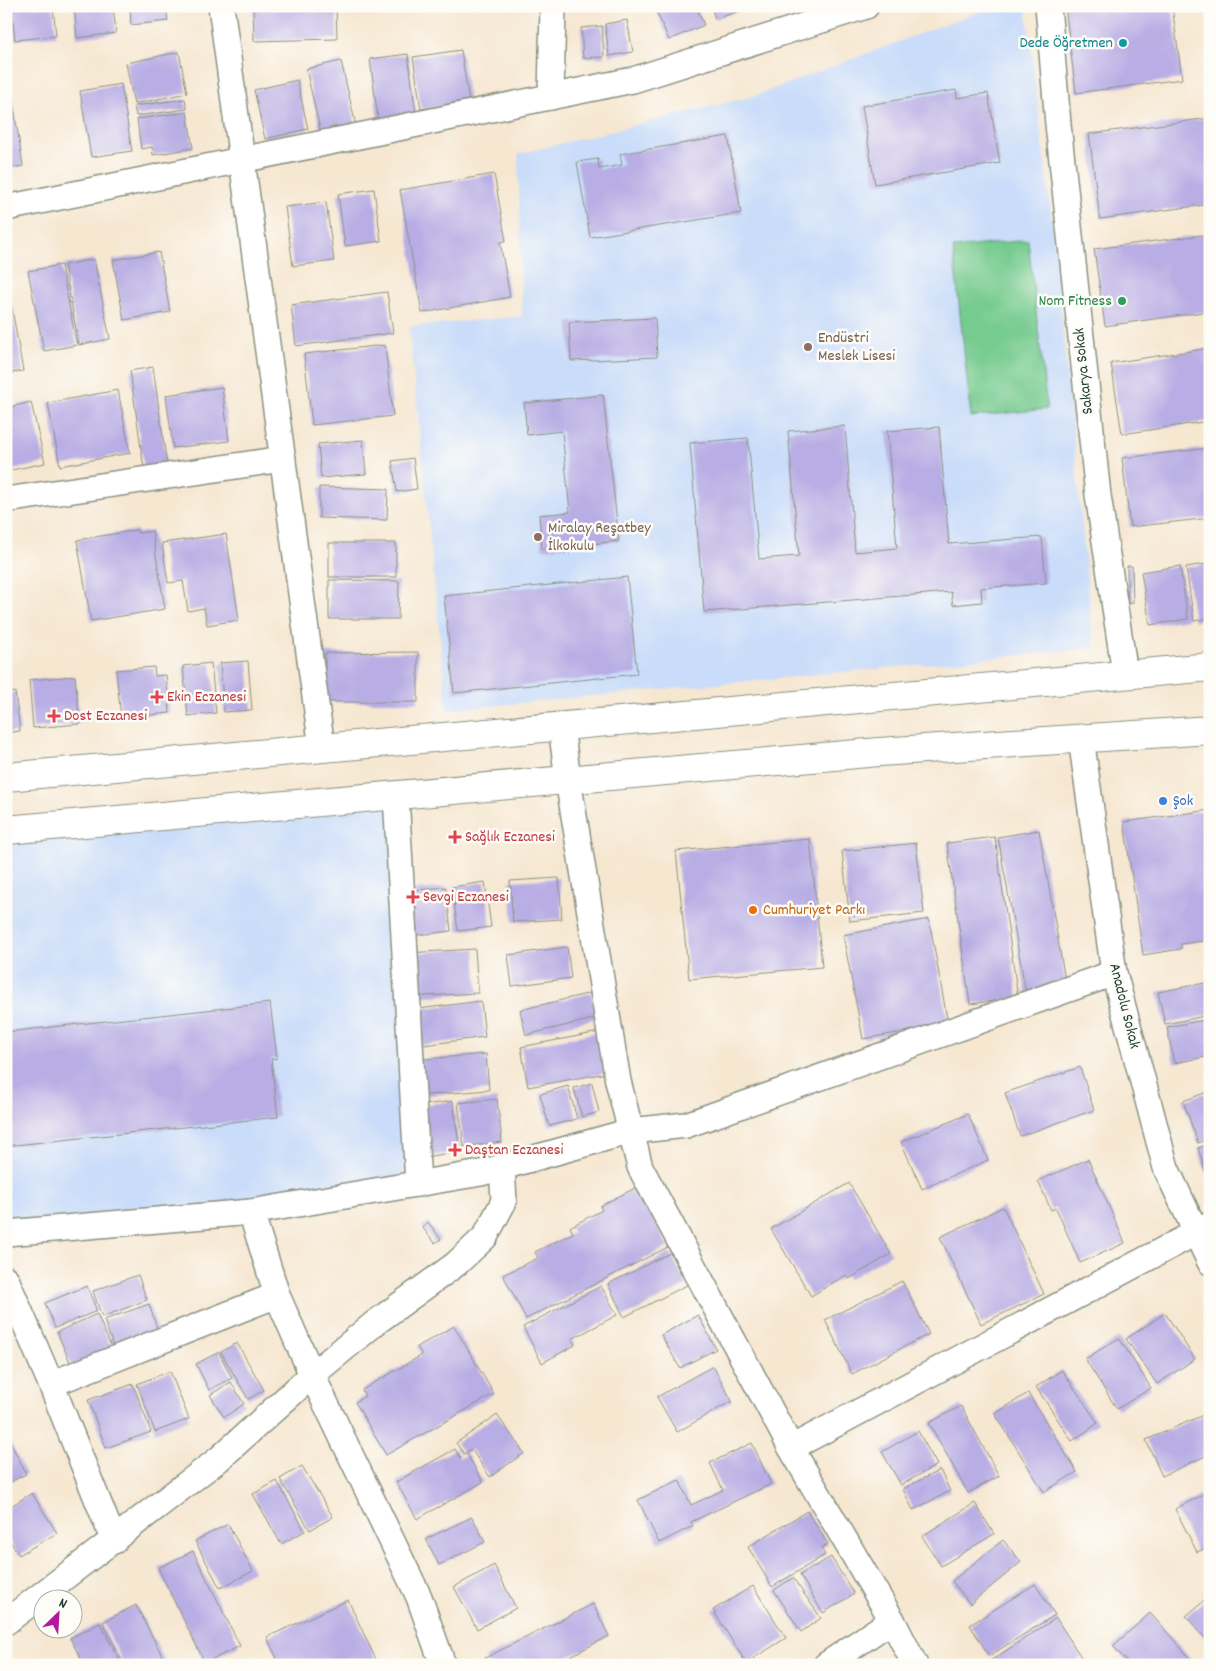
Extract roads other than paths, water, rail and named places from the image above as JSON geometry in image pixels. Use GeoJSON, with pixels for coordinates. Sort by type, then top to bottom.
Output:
{"type":"FeatureCollection","features":[{"type":"Feature","properties":{"kind":"street"},"geometry":{"type":"LineString","coordinates":[[221,6],[322,748]]}},
{"type":"Feature","properties":{"kind":"street"},"geometry":{"type":"LineString","coordinates":[[550,97],[553,6]]}},
{"type":"Feature","properties":{"kind":"street"},"geometry":{"type":"LineString","coordinates":[[6,208],[633,80],[866,6]]}},
{"type":"Feature","properties":{"kind":"street","name":"Sakarya Sokak"},"geometry":{"type":"LineString","coordinates":[[1048,6],[1058,124],[1097,485],[1124,674]]}},
{"type":"Feature","properties":{"kind":"street"},"geometry":{"type":"LineString","coordinates":[[6,500],[283,459]]}},
{"type":"Feature","properties":{"kind":"street"},"geometry":{"type":"LineString","coordinates":[[6,777],[1210,667]]}},
{"type":"Feature","properties":{"kind":"street"},"geometry":{"type":"LineString","coordinates":[[562,726],[568,780],[618,1081],[640,1167],[791,1448],[892,1620],[915,1665]]}},
{"type":"Feature","properties":{"kind":"street"},"geometry":{"type":"LineString","coordinates":[[6,830],[880,752],[1210,730]]}},
{"type":"Feature","properties":{"kind":"street","name":"Anadolu Sokak"},"geometry":{"type":"LineString","coordinates":[[1081,738],[1114,973],[1166,1168],[1203,1228],[1210,1262]]}},
{"type":"Feature","properties":{"kind":"street"},"geometry":{"type":"LineString","coordinates":[[396,795],[418,1184]]}},
{"type":"Feature","properties":{"kind":"street"},"geometry":{"type":"LineString","coordinates":[[6,1233],[251,1212],[481,1173],[631,1131],[686,1125],[1114,973]]}},
{"type":"Feature","properties":{"kind":"street"},"geometry":{"type":"LineString","coordinates":[[6,1622],[219,1459],[312,1375],[375,1323],[456,1264],[485,1237],[504,1201],[502,1167]]}},
{"type":"Feature","properties":{"kind":"street"},"geometry":{"type":"LineString","coordinates":[[251,1212],[277,1294],[312,1375],[419,1597],[443,1665]]}},
{"type":"Feature","properties":{"kind":"street"},"geometry":{"type":"LineString","coordinates":[[791,1448],[1203,1228]]}},
{"type":"Feature","properties":{"kind":"street"},"geometry":{"type":"LineString","coordinates":[[6,1279],[51,1384],[114,1541]]}},
{"type":"Feature","properties":{"kind":"street"},"geometry":{"type":"LineString","coordinates":[[51,1384],[277,1294]]}},
{"type":"Feature","properties":{"kind":"street"},"geometry":{"type":"LineString","coordinates":[[826,1665],[892,1620]]}},
{"type":"Feature","properties":{"kind":"place","name":"Dede Öğretmen"},"geometry":{"type":"Point","coordinates":[1123,43]}},
{"type":"Feature","properties":{"kind":"place","name":"Nom Fitness"},"geometry":{"type":"Point","coordinates":[1122,301]}},
{"type":"Feature","properties":{"kind":"place","name":"Endüstri Meslek Lisesi"},"geometry":{"type":"Point","coordinates":[808,347]}},
{"type":"Feature","properties":{"kind":"place","name":"Miralay Reşatbey İlkokulu"},"geometry":{"type":"Point","coordinates":[538,537]}},
{"type":"Feature","properties":{"kind":"place","name":"Ekin Eczanesi"},"geometry":{"type":"Point","coordinates":[157,697]}},
{"type":"Feature","properties":{"kind":"place","name":"Dost Eczanesi"},"geometry":{"type":"Point","coordinates":[54,716]}},
{"type":"Feature","properties":{"kind":"place","name":"Şok"},"geometry":{"type":"Point","coordinates":[1163,801]}},
{"type":"Feature","properties":{"kind":"place","name":"Sağlık Eczanesi"},"geometry":{"type":"Point","coordinates":[455,837]}},
{"type":"Feature","properties":{"kind":"place","name":"Sevgi Eczanesi"},"geometry":{"type":"Point","coordinates":[413,897]}},
{"type":"Feature","properties":{"kind":"place","name":"Cumhuriyet Parkı"},"geometry":{"type":"Point","coordinates":[753,910]}},
{"type":"Feature","properties":{"kind":"place","name":"Daştan Eczanesi"},"geometry":{"type":"Point","coordinates":[455,1150]}}]}
